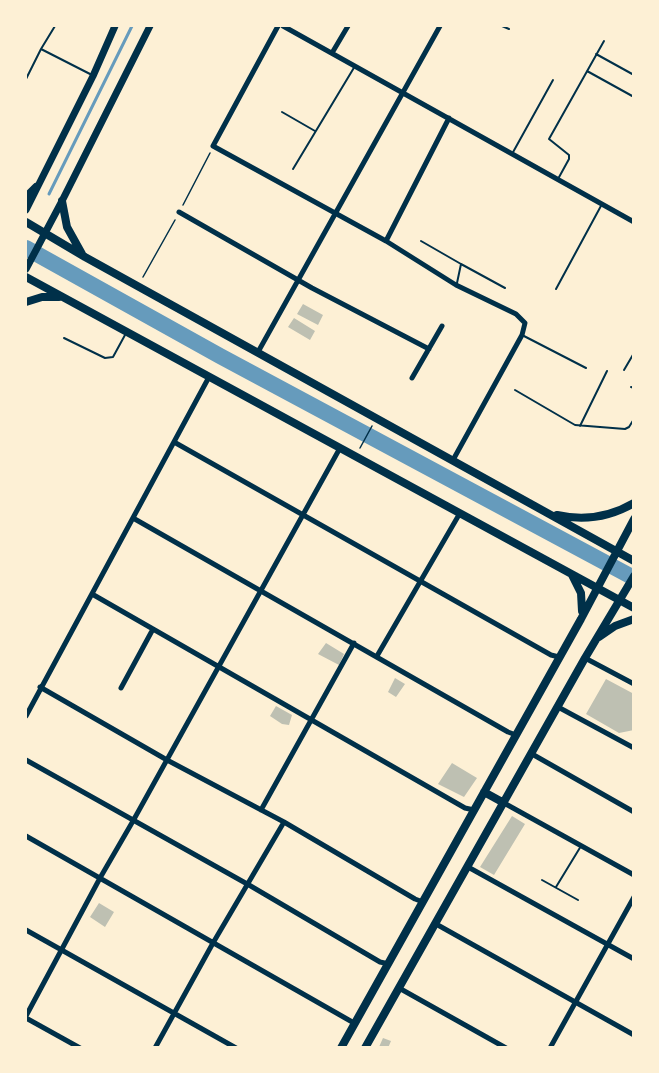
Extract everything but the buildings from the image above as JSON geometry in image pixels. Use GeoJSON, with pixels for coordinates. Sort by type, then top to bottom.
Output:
{"type":"FeatureCollection","features":[{"type":"Feature","properties":{"kind":"main road"},"geometry":{"type":"LineString","coordinates":[[26,197],[36,187]]}},
{"type":"Feature","properties":{"kind":"main road"},"geometry":{"type":"LineString","coordinates":[[62,201],[67,227],[85,257]]}},
{"type":"Feature","properties":{"kind":"main road"},"geometry":{"type":"LineString","coordinates":[[26,222],[43,236],[453,460],[615,554],[633,561]]}},
{"type":"Feature","properties":{"kind":"main road"},"geometry":{"type":"LineString","coordinates":[[26,277],[459,513],[571,573],[599,584],[621,597],[633,608]]}},
{"type":"Feature","properties":{"kind":"main road"},"geometry":{"type":"LineString","coordinates":[[26,302],[42,297],[61,297]]}},
{"type":"Feature","properties":{"kind":"main road"},"geometry":{"type":"LineString","coordinates":[[546,512],[565,517],[594,517],[613,513],[633,503]]}},
{"type":"Feature","properties":{"kind":"main road"},"geometry":{"type":"LineString","coordinates":[[341,1047],[581,619],[632,523]]}},
{"type":"Feature","properties":{"kind":"main road"},"geometry":{"type":"LineString","coordinates":[[632,523],[630,532],[633,538]]}},
{"type":"Feature","properties":{"kind":"main road"},"geometry":{"type":"LineString","coordinates":[[571,573],[581,593],[583,606],[581,619]]}},
{"type":"Feature","properties":{"kind":"main road"},"geometry":{"type":"LineString","coordinates":[[366,1047],[633,576]]}},
{"type":"Feature","properties":{"kind":"main road"},"geometry":{"type":"LineString","coordinates":[[596,639],[615,626],[633,620]]}},
{"type":"Feature","properties":{"kind":"main road"},"geometry":{"type":"LineString","coordinates":[[484,792],[504,803]]}},
{"type":"Feature","properties":{"kind":"street"},"geometry":{"type":"LineString","coordinates":[[26,210],[116,26]]}},
{"type":"Feature","properties":{"kind":"street"},"geometry":{"type":"LineString","coordinates":[[26,269],[150,26]]}},
{"type":"Feature","properties":{"kind":"street"},"geometry":{"type":"LineString","coordinates":[[278,26],[213,146],[386,242],[456,285],[516,314],[525,323],[522,335],[453,460]]}},
{"type":"Feature","properties":{"kind":"street"},"geometry":{"type":"LineString","coordinates":[[283,26],[633,222]]}},
{"type":"Feature","properties":{"kind":"street"},"geometry":{"type":"LineString","coordinates":[[333,53],[348,26]]}},
{"type":"Feature","properties":{"kind":"street"},"geometry":{"type":"LineString","coordinates":[[258,352],[440,26]]}},
{"type":"Feature","properties":{"kind":"street"},"geometry":{"type":"LineString","coordinates":[[386,242],[449,118]]}},
{"type":"Feature","properties":{"kind":"street"},"geometry":{"type":"LineString","coordinates":[[179,212],[298,280],[429,349]]}},
{"type":"Feature","properties":{"kind":"street"},"geometry":{"type":"LineString","coordinates":[[412,378],[442,326]]}},
{"type":"Feature","properties":{"kind":"street"},"geometry":{"type":"LineString","coordinates":[[26,716],[209,377]]}},
{"type":"Feature","properties":{"kind":"street"},"geometry":{"type":"LineString","coordinates":[[174,442],[551,655],[559,657]]}},
{"type":"Feature","properties":{"kind":"street"},"geometry":{"type":"LineString","coordinates":[[80,1047],[26,1017],[100,878],[340,448]]}},
{"type":"Feature","properties":{"kind":"street"},"geometry":{"type":"LineString","coordinates":[[377,656],[459,513]]}},
{"type":"Feature","properties":{"kind":"street"},"geometry":{"type":"LineString","coordinates":[[133,519],[516,735]]}},
{"type":"Feature","properties":{"kind":"street"},"geometry":{"type":"LineString","coordinates":[[92,594],[465,808],[474,810]]}},
{"type":"Feature","properties":{"kind":"street"},"geometry":{"type":"LineString","coordinates":[[122,688],[153,629]]}},
{"type":"Feature","properties":{"kind":"street"},"geometry":{"type":"LineString","coordinates":[[261,810],[354,643]]}},
{"type":"Feature","properties":{"kind":"street"},"geometry":{"type":"LineString","coordinates":[[585,658],[633,684]]}},
{"type":"Feature","properties":{"kind":"street"},"geometry":{"type":"LineString","coordinates":[[40,687],[423,902]]}},
{"type":"Feature","properties":{"kind":"street"},"geometry":{"type":"LineString","coordinates":[[558,706],[633,748]]}},
{"type":"Feature","properties":{"kind":"street"},"geometry":{"type":"LineString","coordinates":[[531,754],[633,812]]}},
{"type":"Feature","properties":{"kind":"street"},"geometry":{"type":"LineString","coordinates":[[26,760],[249,885],[380,962],[388,964]]}},
{"type":"Feature","properties":{"kind":"street"},"geometry":{"type":"LineString","coordinates":[[504,803],[633,876]]}},
{"type":"Feature","properties":{"kind":"street"},"geometry":{"type":"LineString","coordinates":[[155,1047],[284,822]]}},
{"type":"Feature","properties":{"kind":"street"},"geometry":{"type":"LineString","coordinates":[[26,836],[354,1023]]}},
{"type":"Feature","properties":{"kind":"street"},"geometry":{"type":"LineString","coordinates":[[468,867],[633,959]]}},
{"type":"Feature","properties":{"kind":"street"},"geometry":{"type":"LineString","coordinates":[[550,1047],[633,897]]}},
{"type":"Feature","properties":{"kind":"street"},"geometry":{"type":"LineString","coordinates":[[436,924],[633,1035]]}},
{"type":"Feature","properties":{"kind":"street"},"geometry":{"type":"LineString","coordinates":[[26,930],[236,1047]]}},
{"type":"Feature","properties":{"kind":"street"},"geometry":{"type":"LineString","coordinates":[[399,988],[506,1047]]}},
{"type":"Feature","properties":{"kind":"lane"},"geometry":{"type":"LineString","coordinates":[[26,79],[55,26]]}},
{"type":"Feature","properties":{"kind":"lane"},"geometry":{"type":"LineString","coordinates":[[502,26],[509,29]]}},
{"type":"Feature","properties":{"kind":"lane"},"geometry":{"type":"LineString","coordinates":[[558,179],[569,155],[549,139],[604,41]]}},
{"type":"Feature","properties":{"kind":"lane"},"geometry":{"type":"LineString","coordinates":[[41,49],[93,76]]}},
{"type":"Feature","properties":{"kind":"lane"},"geometry":{"type":"LineString","coordinates":[[596,54],[633,75]]}},
{"type":"Feature","properties":{"kind":"lane"},"geometry":{"type":"LineString","coordinates":[[293,169],[355,66]]}},
{"type":"Feature","properties":{"kind":"lane"},"geometry":{"type":"LineString","coordinates":[[587,71],[633,97]]}},
{"type":"Feature","properties":{"kind":"lane"},"geometry":{"type":"LineString","coordinates":[[512,154],[553,80]]}},
{"type":"Feature","properties":{"kind":"lane"},"geometry":{"type":"LineString","coordinates":[[282,112],[315,132]]}},
{"type":"Feature","properties":{"kind":"lane"},"geometry":{"type":"LineString","coordinates":[[556,289],[602,204]]}},
{"type":"Feature","properties":{"kind":"lane"},"geometry":{"type":"LineString","coordinates":[[421,241],[504,288]]}},
{"type":"Feature","properties":{"kind":"lane"},"geometry":{"type":"LineString","coordinates":[[456,285],[460,264]]}},
{"type":"Feature","properties":{"kind":"lane"},"geometry":{"type":"LineString","coordinates":[[64,338],[105,358],[113,357],[126,332]]}},
{"type":"Feature","properties":{"kind":"lane"},"geometry":{"type":"LineString","coordinates":[[522,335],[586,368]]}},
{"type":"Feature","properties":{"kind":"lane"},"geometry":{"type":"LineString","coordinates":[[624,370],[633,353]]}},
{"type":"Feature","properties":{"kind":"lane"},"geometry":{"type":"LineString","coordinates":[[580,426],[607,370]]}},
{"type":"Feature","properties":{"kind":"lane"},"geometry":{"type":"LineString","coordinates":[[515,390],[575,425],[625,429],[629,427],[633,419]]}},
{"type":"Feature","properties":{"kind":"lane"},"geometry":{"type":"LineString","coordinates":[[555,887],[581,846]]}},
{"type":"Feature","properties":{"kind":"lane"},"geometry":{"type":"LineString","coordinates":[[542,880],[578,900]]}},
{"type":"Feature","properties":{"kind":"path"},"geometry":{"type":"LineString","coordinates":[[365,439],[372,427]]}},
{"type":"Feature","properties":{"kind":"waterway"},"geometry":{"type":"LineString","coordinates":[[49,194],[132,26]]}},
{"type":"Feature","properties":{"kind":"waterway"},"geometry":{"type":"LineString","coordinates":[[26,248],[220,356],[634,578]]}}]}
